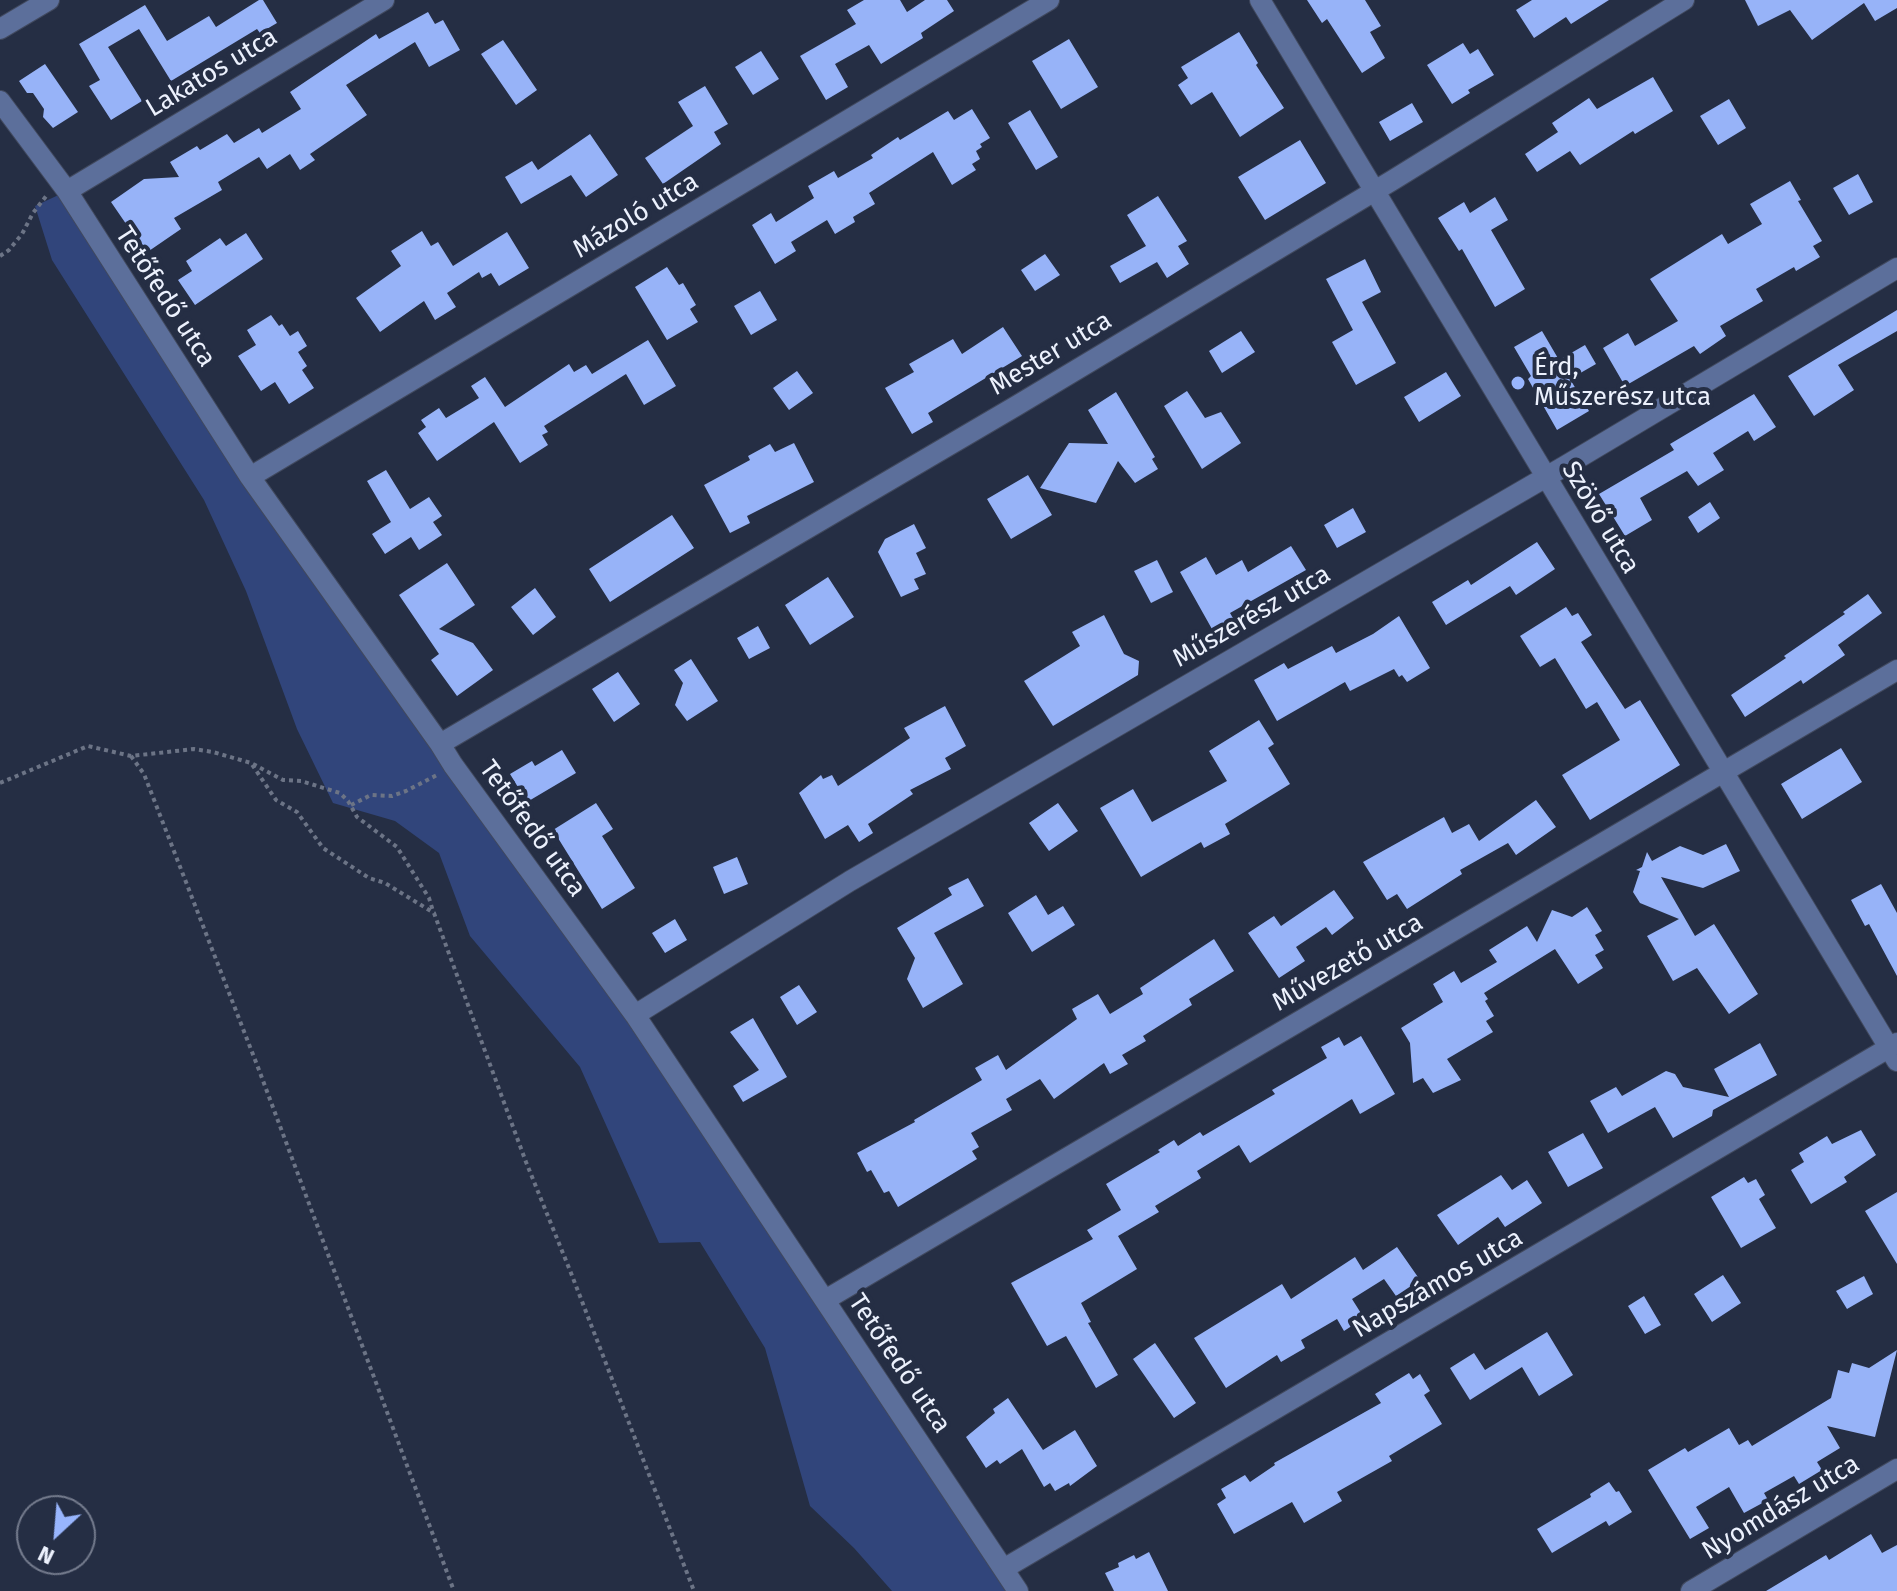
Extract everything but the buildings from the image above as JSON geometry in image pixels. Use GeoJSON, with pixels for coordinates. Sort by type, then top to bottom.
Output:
{"type":"FeatureCollection","features":[{"type":"Feature","properties":{"kind":"street"},"geometry":{"type":"LineString","coordinates":[[0,29],[49,0]]}},
{"type":"Feature","properties":{"kind":"street","name":"Lakatos utca"},"geometry":{"type":"LineString","coordinates":[[63,186],[384,0]]}},
{"type":"Feature","properties":{"kind":"street","name":"Mázoló utca"},"geometry":{"type":"LineString","coordinates":[[250,477],[1049,0]]}},
{"type":"Feature","properties":{"kind":"street","name":"Szövő utca"},"geometry":{"type":"LineString","coordinates":[[1260,0],[1723,774],[1894,1051]]}},
{"type":"Feature","properties":{"kind":"street","name":"Mester utca"},"geometry":{"type":"LineString","coordinates":[[440,744],[1016,406],[1684,0]]}},
{"type":"Feature","properties":{"kind":"street","name":"Tetőfedő utca"},"geometry":{"type":"LineString","coordinates":[[0,101],[63,186],[250,477],[453,765],[635,1015],[1018,1591]]}},
{"type":"Feature","properties":{"kind":"street","name":"Műszerész utca"},"geometry":{"type":"LineString","coordinates":[[635,1015],[850,881],[1546,477],[1897,268]]}},
{"type":"Feature","properties":{"kind":"street","name":"Művezető utca"},"geometry":{"type":"LineString","coordinates":[[825,1300],[1897,670]]}},
{"type":"Feature","properties":{"kind":"street","name":"Napszámos utca"},"geometry":{"type":"LineString","coordinates":[[1005,1568],[1894,1051]]}},
{"type":"Feature","properties":{"kind":"street","name":"Nyomdász utca"},"geometry":{"type":"LineString","coordinates":[[1691,1591],[1897,1469]]}},
{"type":"Feature","properties":{"kind":"path"},"geometry":{"type":"LineString","coordinates":[[0,256],[22,234],[33,213],[63,186]]}},
{"type":"Feature","properties":{"kind":"path"},"geometry":{"type":"LineString","coordinates":[[0,783],[88,746],[131,756],[194,749],[251,763],[283,780],[301,781],[340,793],[357,817],[397,847],[429,898],[526,1162],[694,1591]]}},
{"type":"Feature","properties":{"kind":"path"},"geometry":{"type":"LineString","coordinates":[[131,756],[144,774],[259,1070],[454,1591]]}},
{"type":"Feature","properties":{"kind":"path"},"geometry":{"type":"LineString","coordinates":[[251,763],[276,800],[297,812],[323,848],[369,878],[385,883],[434,913]]}},
{"type":"Feature","properties":{"kind":"path"},"geometry":{"type":"LineString","coordinates":[[351,805],[362,798],[392,796],[421,785],[453,765]]}},
{"type":"Feature","properties":{"kind":"shaded area"},"geometry":{"type":"Polygon","coordinates":[[[67,191],[1018,1591],[892,1591],[854,1548],[810,1506],[765,1348],[700,1242],[659,1243],[580,1067],[470,936],[439,853],[395,821],[333,803],[297,729],[246,591],[204,500],[52,260],[35,206],[67,191]]]}},
{"type":"Feature","properties":{"kind":"place","name":"Érd, Műszerész utca"},"geometry":{"type":"Point","coordinates":[1518,383]}}]}
